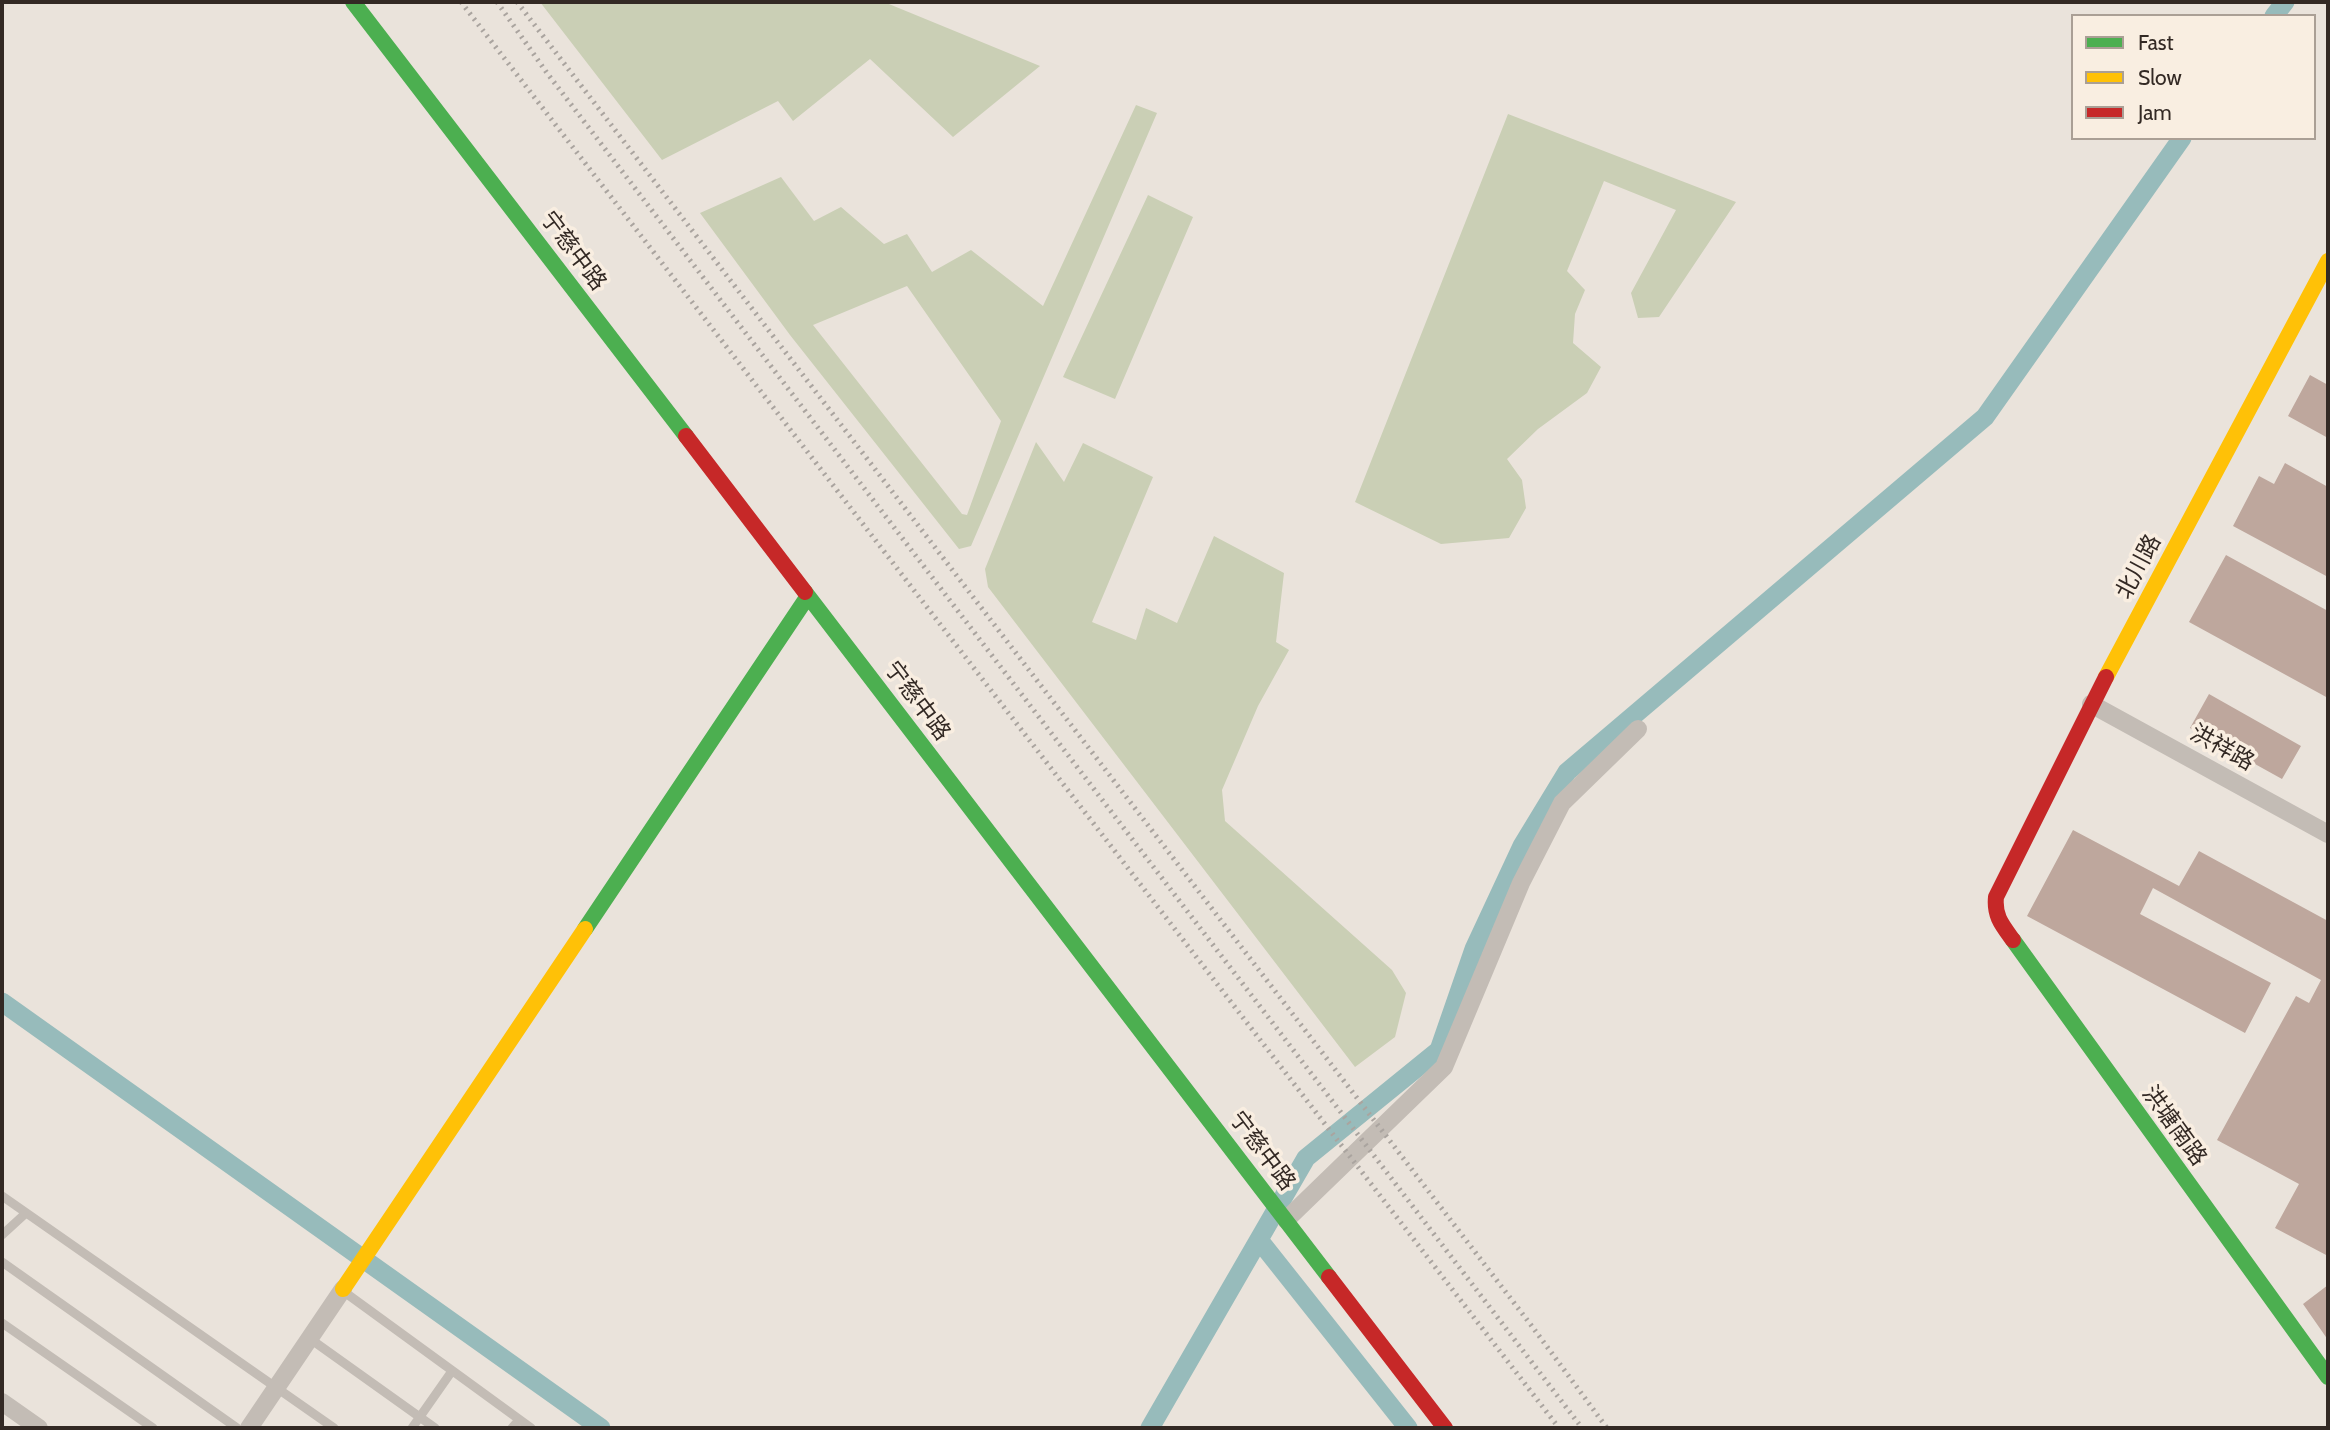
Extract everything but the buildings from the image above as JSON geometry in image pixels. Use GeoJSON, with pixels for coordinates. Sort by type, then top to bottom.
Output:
{"type":"FeatureCollection","features":[{"type":"Feature","properties":{"kind":"main road","name":"宁慈中路"},"geometry":{"type":"LineString","coordinates":[[353,2],[1445,1428]]}},
{"type":"Feature","properties":{"kind":"main road","name":"北川路"},"geometry":{"type":"LineString","coordinates":[[1996,897],[2091,704],[2328,261]]}},
{"type":"Feature","properties":{"kind":"main road"},"geometry":{"type":"LineString","coordinates":[[343,1289],[808,596]]}},
{"type":"Feature","properties":{"kind":"main road","name":"洪塘南路"},"geometry":{"type":"LineString","coordinates":[[1996,897],[1995,908],[2003,927],[2328,1377]]}},
{"type":"Feature","properties":{"kind":"street","name":"洪祥路"},"geometry":{"type":"LineString","coordinates":[[2091,704],[2328,834]]}},
{"type":"Feature","properties":{"kind":"street"},"geometry":{"type":"LineString","coordinates":[[1285,1219],[1444,1068],[1521,883],[1562,803],[1638,729]]}},
{"type":"Feature","properties":{"kind":"street"},"geometry":{"type":"LineString","coordinates":[[249,1428],[343,1289]]}},
{"type":"Feature","properties":{"kind":"street"},"geometry":{"type":"LineString","coordinates":[[2,1402],[39,1428]]}},
{"type":"Feature","properties":{"kind":"lane"},"geometry":{"type":"LineString","coordinates":[[2,1196],[334,1428]]}},
{"type":"Feature","properties":{"kind":"lane"},"geometry":{"type":"LineString","coordinates":[[2,1235],[26,1213]]}},
{"type":"Feature","properties":{"kind":"lane"},"geometry":{"type":"LineString","coordinates":[[2,1262],[237,1428]]}},
{"type":"Feature","properties":{"kind":"lane"},"geometry":{"type":"LineString","coordinates":[[343,1289],[531,1428]]}},
{"type":"Feature","properties":{"kind":"lane"},"geometry":{"type":"LineString","coordinates":[[2,1323],[153,1428]]}},
{"type":"Feature","properties":{"kind":"lane"},"geometry":{"type":"LineString","coordinates":[[309,1338],[435,1428]]}},
{"type":"Feature","properties":{"kind":"lane"},"geometry":{"type":"LineString","coordinates":[[412,1428],[452,1371]]}},
{"type":"Feature","properties":{"kind":"lane"},"geometry":{"type":"LineString","coordinates":[[512,1428],[519,1420]]}},
{"type":"Feature","properties":{"kind":"green space"},"geometry":{"type":"Polygon","coordinates":[[[540,2],[884,2],[1040,66],[953,137],[870,59],[793,121],[778,101],[662,160],[540,2]]]}},
{"type":"Feature","properties":{"kind":"green space"},"geometry":{"type":"Polygon","coordinates":[[[1136,105],[1157,113],[971,546],[959,549],[790,335],[700,213],[781,177],[814,221],[841,207],[884,244],[907,234],[932,272],[971,250],[1043,306],[1136,105]],[[907,286],[813,325],[962,514],[967,515],[1001,421],[907,286]]]}},
{"type":"Feature","properties":{"kind":"green space"},"geometry":{"type":"Polygon","coordinates":[[[1508,114],[1736,202],[1659,317],[1638,318],[1631,293],[1676,210],[1604,181],[1567,271],[1585,290],[1575,314],[1573,343],[1601,367],[1587,393],[1538,429],[1507,459],[1522,480],[1526,508],[1509,538],[1441,544],[1355,502],[1508,114]]]}},
{"type":"Feature","properties":{"kind":"green space"},"geometry":{"type":"Polygon","coordinates":[[[1148,195],[1193,217],[1115,399],[1063,377],[1148,195]]]}},
{"type":"Feature","properties":{"kind":"green space"},"geometry":{"type":"Polygon","coordinates":[[[1036,442],[1064,482],[1083,443],[1153,477],[1092,622],[1136,640],[1146,608],[1177,623],[1214,536],[1284,573],[1276,642],[1289,650],[1258,706],[1222,790],[1225,821],[1392,970],[1406,993],[1395,1037],[1355,1067],[988,587],[985,569],[1036,442]]]}},
{"type":"Feature","properties":{"kind":"waterway"},"geometry":{"type":"LineString","coordinates":[[2276,14],[2285,2]]}},
{"type":"Feature","properties":{"kind":"waterway"},"geometry":{"type":"LineString","coordinates":[[1150,1428],[1306,1158],[1439,1050],[1474,949],[1522,846],[1567,772],[1985,417],[2181,140]]}},
{"type":"Feature","properties":{"kind":"waterway"},"geometry":{"type":"LineString","coordinates":[[2,1002],[601,1428]]}},
{"type":"Feature","properties":{"kind":"waterway"},"geometry":{"type":"LineString","coordinates":[[1259,1240],[1408,1428]]}},
{"type":"Feature","properties":{"kind":"railway"},"geometry":{"type":"LineString","coordinates":[[461,2],[1559,1428]]}},
{"type":"Feature","properties":{"kind":"railway"},"geometry":{"type":"LineString","coordinates":[[497,2],[547,73],[1582,1428]]}},
{"type":"Feature","properties":{"kind":"railway"},"geometry":{"type":"LineString","coordinates":[[517,2],[1531,1325],[1607,1428]]}},
{"type":"Feature","properties":{"kind":"traffic: fast"},"geometry":{"type":"LineString","coordinates":[[353,2],[686,436]]}},
{"type":"Feature","properties":{"kind":"traffic: fast"},"geometry":{"type":"LineString","coordinates":[[805,592],[1329,1277]]}},
{"type":"Feature","properties":{"kind":"traffic: fast"},"geometry":{"type":"LineString","coordinates":[[585,929],[808,596]]}},
{"type":"Feature","properties":{"kind":"traffic: fast"},"geometry":{"type":"LineString","coordinates":[[2013,940],[2328,1377]]}},
{"type":"Feature","properties":{"kind":"traffic: slow"},"geometry":{"type":"LineString","coordinates":[[2106,677],[2328,261]]}},
{"type":"Feature","properties":{"kind":"traffic: slow"},"geometry":{"type":"LineString","coordinates":[[343,1289],[585,929]]}},
{"type":"Feature","properties":{"kind":"traffic: jam"},"geometry":{"type":"LineString","coordinates":[[686,436],[805,592]]}},
{"type":"Feature","properties":{"kind":"traffic: jam"},"geometry":{"type":"LineString","coordinates":[[2013,940],[1998,915],[1996,897],[2106,677]]}},
{"type":"Feature","properties":{"kind":"traffic: jam"},"geometry":{"type":"LineString","coordinates":[[1329,1277],[1445,1428]]}}]}
